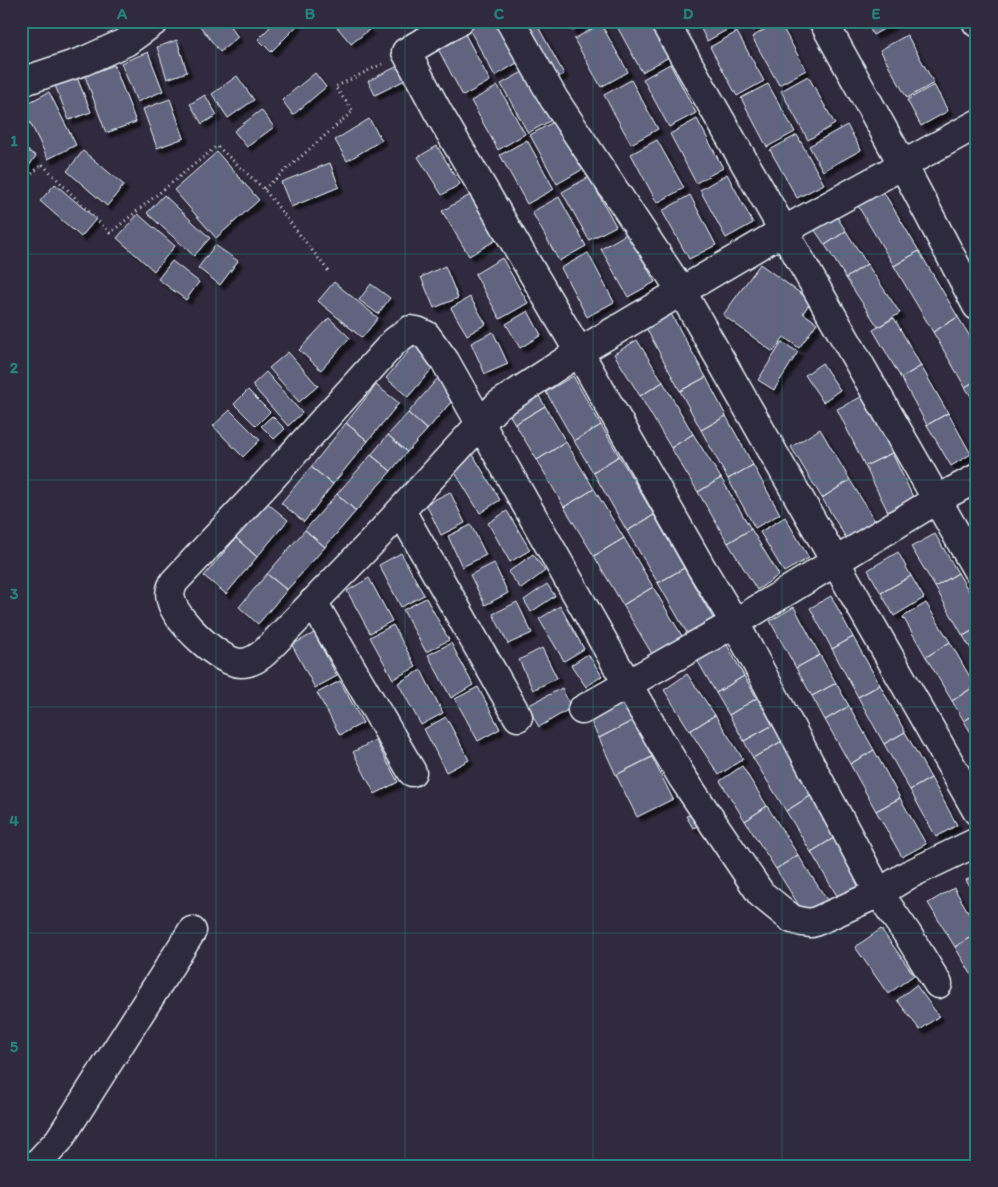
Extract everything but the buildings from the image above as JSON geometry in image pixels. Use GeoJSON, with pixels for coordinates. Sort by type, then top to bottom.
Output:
{"type":"FeatureCollection","features":[{"type":"Feature","properties":{"kind":"street"},"geometry":{"type":"LineString","coordinates":[[21,82],[84,62],[126,42],[155,21]]}},
{"type":"Feature","properties":{"kind":"street"},"geometry":{"type":"LineString","coordinates":[[459,21],[406,52],[438,112],[579,352],[691,550],[735,622],[879,893],[938,984]]}},
{"type":"Feature","properties":{"kind":"street"},"geometry":{"type":"LineString","coordinates":[[510,21],[554,99],[682,292],[834,562],[977,810]]}},
{"type":"Feature","properties":{"kind":"street"},"geometry":{"type":"LineString","coordinates":[[664,21],[977,570]]}},
{"type":"Feature","properties":{"kind":"street"},"geometry":{"type":"LineString","coordinates":[[823,21],[903,165],[977,306]]}},
{"type":"Feature","properties":{"kind":"street"},"geometry":{"type":"LineString","coordinates":[[977,124],[783,231],[579,352],[498,405],[481,423],[400,511],[313,602],[265,652],[253,661],[242,663],[231,661],[212,650],[183,621],[174,608],[170,594],[174,582],[268,482],[394,342],[410,330],[417,331],[426,335],[437,347],[481,423],[628,685],[682,777],[761,894],[782,913],[792,919],[812,923],[879,893],[908,875],[977,842]]}},
{"type":"Feature","properties":{"kind":"street"},"geometry":{"type":"LineString","coordinates":[[582,710],[735,622],[936,500],[977,478]]}},
{"type":"Feature","properties":{"kind":"street"},"geometry":{"type":"LineString","coordinates":[[400,511],[518,718]]}},
{"type":"Feature","properties":{"kind":"street"},"geometry":{"type":"LineString","coordinates":[[313,602],[412,772]]}},
{"type":"Feature","properties":{"kind":"street"},"geometry":{"type":"LineString","coordinates":[[35,1166],[59,1140],[192,931]]}},
{"type":"Feature","properties":{"kind":"path"},"geometry":{"type":"LineString","coordinates":[[264,190],[353,111],[335,87],[406,52],[389,21]]}},
{"type":"Feature","properties":{"kind":"path"},"geometry":{"type":"LineString","coordinates":[[21,184],[42,164],[110,233],[217,146],[264,190],[329,272]]}}]}
